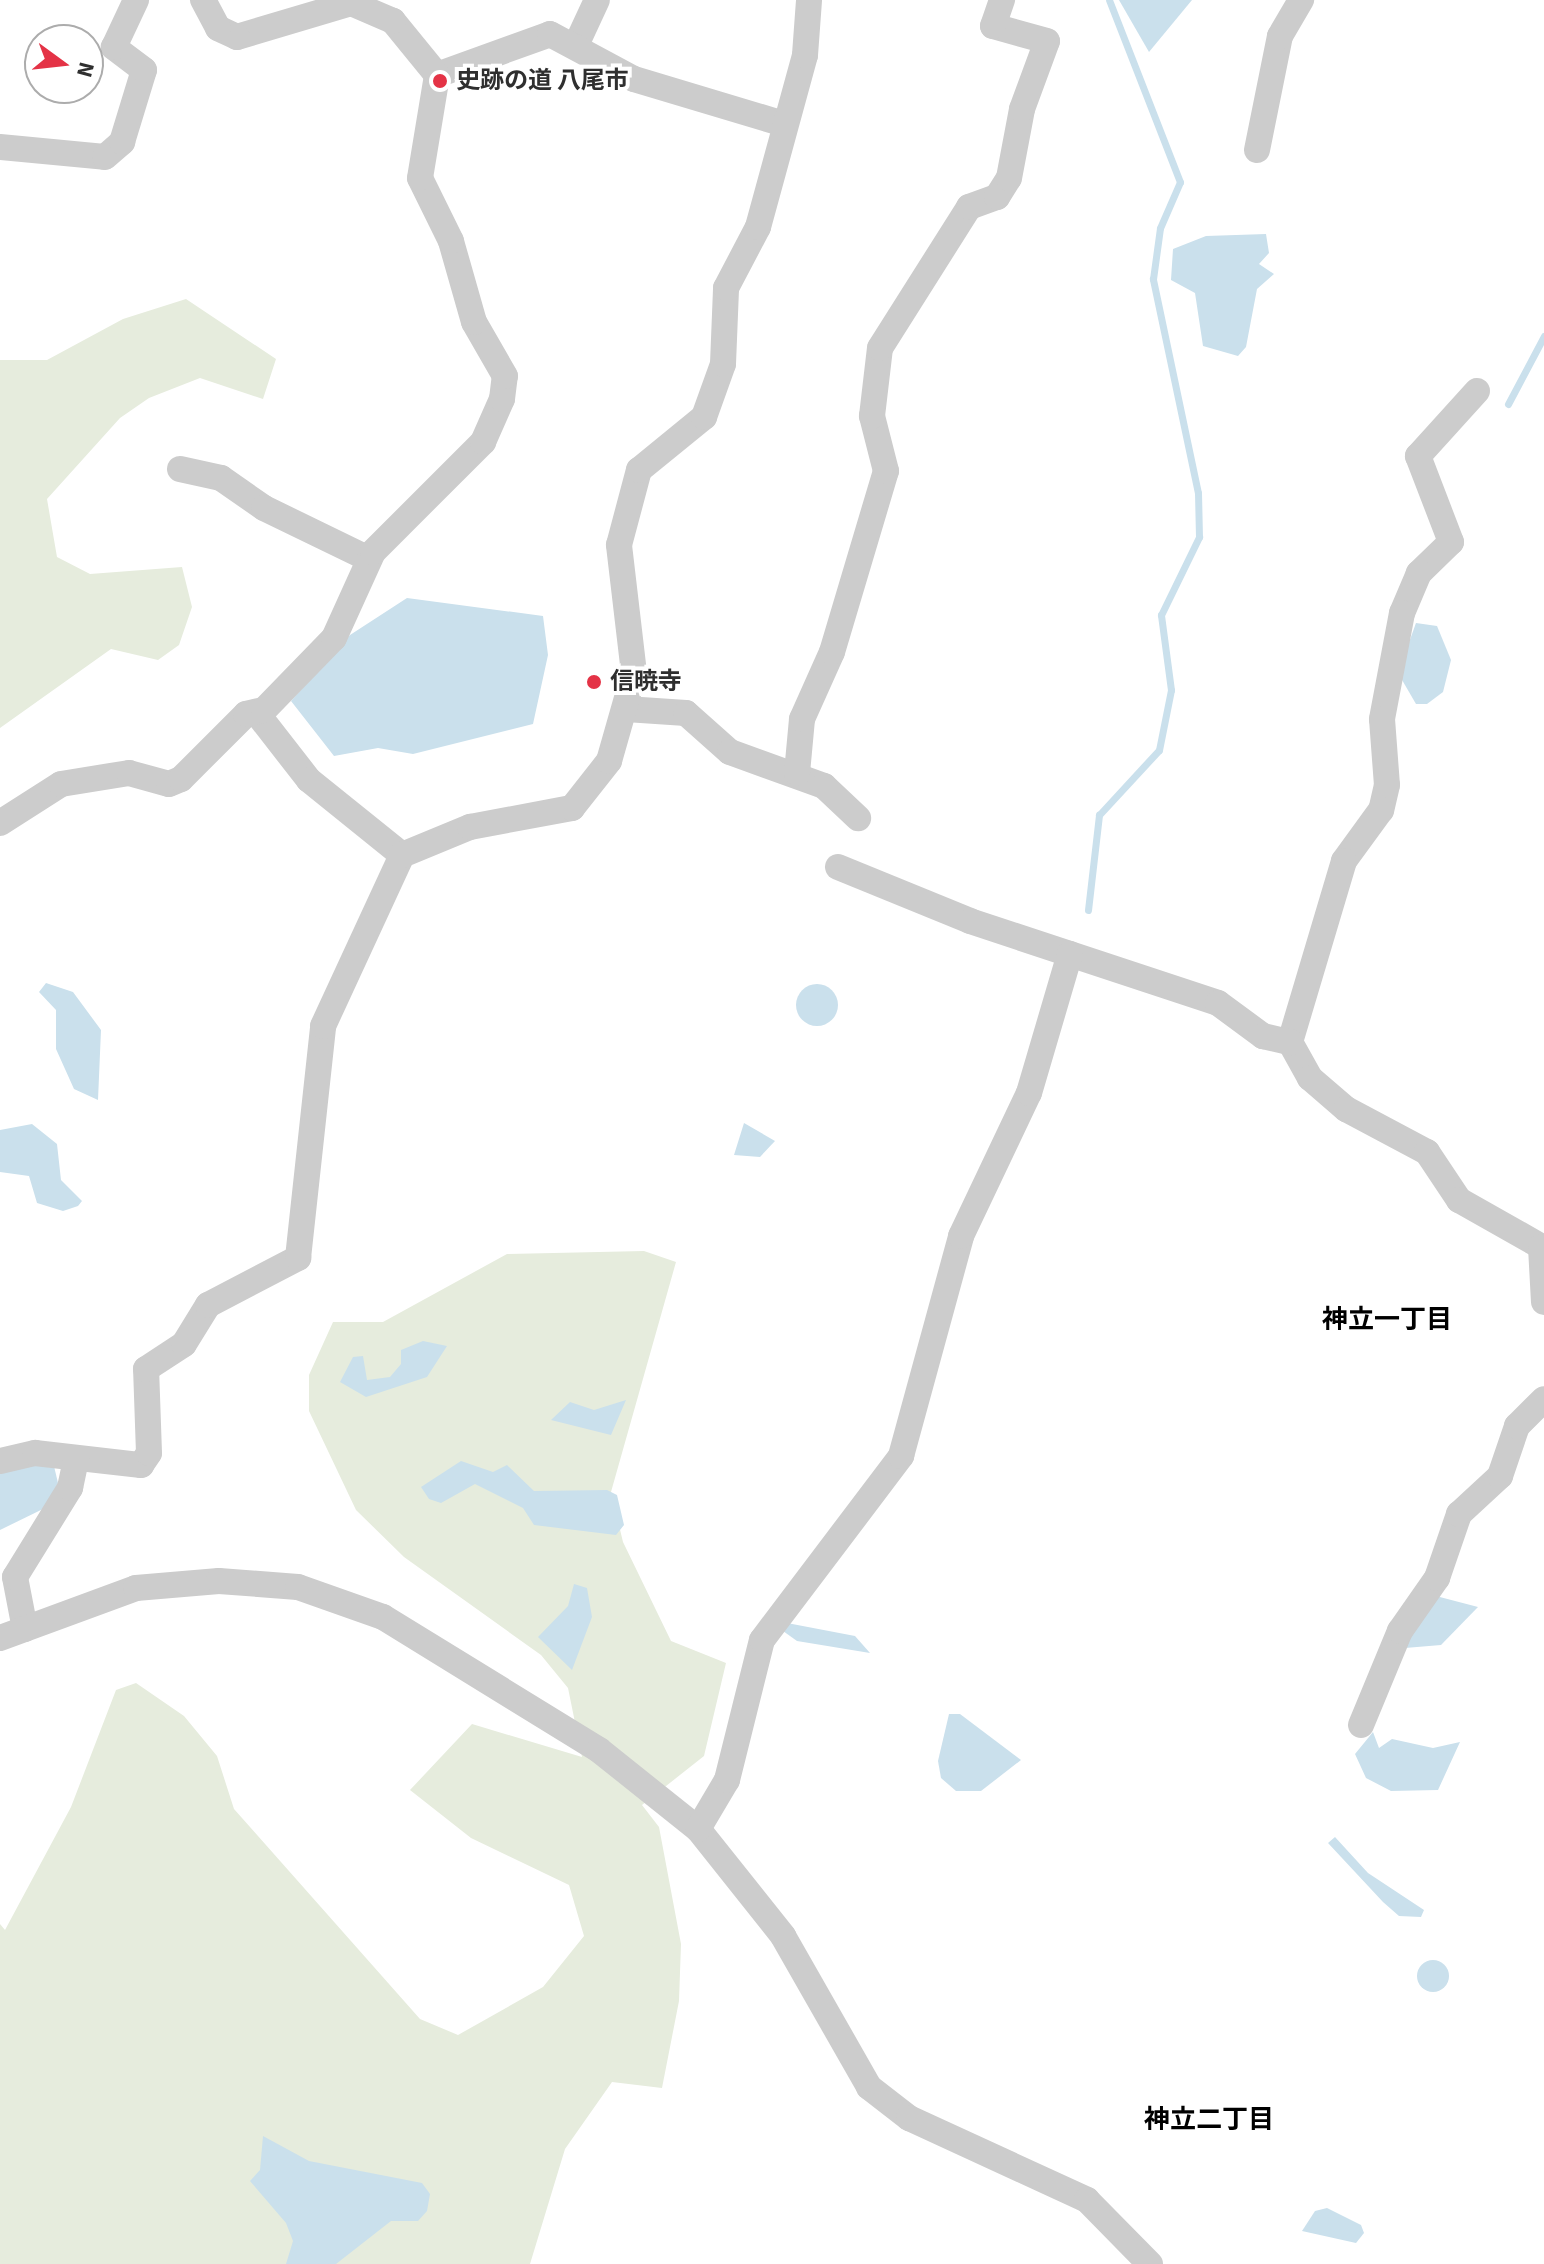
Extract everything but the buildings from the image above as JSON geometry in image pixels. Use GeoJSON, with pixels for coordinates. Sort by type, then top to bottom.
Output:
{"type":"FeatureCollection","features":[{"type":"Feature","properties":{"kind":"street"},"geometry":{"type":"LineString","coordinates":[[0,147],[105,157],[122,142],[144,70],[114,47],[136,0]]}},
{"type":"Feature","properties":{"kind":"street"},"geometry":{"type":"LineString","coordinates":[[577,43],[597,0]]}},
{"type":"Feature","properties":{"kind":"street"},"geometry":{"type":"LineString","coordinates":[[0,1461],[35,1453],[141,1465],[149,1453],[146,1369],[184,1344],[199,1312],[298,1258],[323,1026],[402,855],[470,827],[572,808],[609,761],[634,673],[619,545],[639,470],[704,417],[723,364],[726,288],[758,227],[805,55],[809,0]]}},
{"type":"Feature","properties":{"kind":"street"},"geometry":{"type":"LineString","coordinates":[[797,773],[802,719],[832,652],[886,471],[872,416],[880,348],[969,207],[997,197],[1009,178],[1022,109],[1047,41],[993,26],[1002,0]]}},
{"type":"Feature","properties":{"kind":"street"},"geometry":{"type":"LineString","coordinates":[[1257,150],[1280,36],[1301,0]]}},
{"type":"Feature","properties":{"kind":"street"},"geometry":{"type":"LineString","coordinates":[[0,823],[61,784],[129,773],[169,784],[181,779],[334,638],[369,559],[483,442],[505,376],[474,322],[451,241],[420,178],[437,75],[393,21],[351,3],[264,35],[237,37],[213,7]]}},
{"type":"Feature","properties":{"kind":"street"},"geometry":{"type":"LineString","coordinates":[[437,75],[550,34],[577,43],[634,79],[784,124]]}},
{"type":"Feature","properties":{"kind":"street"},"geometry":{"type":"LineString","coordinates":[[1477,391],[1418,456],[1451,542],[1419,573],[1402,613],[1382,719],[1387,785],[1381,810],[1344,861],[1290,1042],[1310,1078],[1346,1109],[1427,1152],[1459,1200],[1543,1247],[1544,1302]]}},
{"type":"Feature","properties":{"kind":"street"},"geometry":{"type":"LineString","coordinates":[[180,469],[221,478],[264,508],[369,559]]}},
{"type":"Feature","properties":{"kind":"street"},"geometry":{"type":"LineString","coordinates":[[626,709],[686,713],[730,752],[797,773],[824,786],[858,818]]}},
{"type":"Feature","properties":{"kind":"street"},"geometry":{"type":"LineString","coordinates":[[256,712],[309,780],[402,855]]}},
{"type":"Feature","properties":{"kind":"street"},"geometry":{"type":"LineString","coordinates":[[838,867],[1070,954],[1218,1003],[1263,1036],[1290,1042]]}},
{"type":"Feature","properties":{"kind":"street"},"geometry":{"type":"LineString","coordinates":[[698,1829],[727,1780],[762,1640],[901,1456],[961,1236],[1029,1093],[1070,954]]}},
{"type":"Feature","properties":{"kind":"street"},"geometry":{"type":"LineString","coordinates":[[1361,1725],[1400,1631],[1437,1578],[1459,1514],[1500,1476],[1517,1426],[1544,1399]]}},
{"type":"Feature","properties":{"kind":"street"},"geometry":{"type":"LineString","coordinates":[[76,1459],[70,1488],[15,1577],[12,1634],[136,1588],[219,1581],[298,1587],[397,1625],[599,1750],[698,1829],[783,1936],[869,2087],[909,2118],[1087,2200],[1150,2264]]}},
{"type":"Feature","properties":{"kind":"green space"},"geometry":{"type":"Polygon","coordinates":[[[186,299],[276,359],[263,399],[200,378],[149,398],[120,418],[47,499],[57,557],[90,574],[182,567],[192,607],[179,645],[158,660],[111,649],[0,728],[0,360],[47,360],[123,319],[186,299]]]}},
{"type":"Feature","properties":{"kind":"green space"},"geometry":{"type":"Polygon","coordinates":[[[644,1251],[676,1262],[611,1492],[623,1542],[671,1641],[726,1663],[704,1756],[642,1805],[659,1827],[681,1944],[679,2001],[662,2088],[612,2082],[565,2149],[530,2264],[0,2264],[0,1924],[5,1930],[71,1807],[116,1690],[136,1683],[184,1716],[217,1756],[234,1809],[420,2019],[458,2035],[543,1987],[584,1936],[569,1885],[471,1838],[410,1790],[472,1724],[582,1757],[568,1688],[541,1655],[404,1557],[356,1510],[309,1411],[309,1375],[333,1322],[383,1322],[507,1254],[644,1251]]]}},
{"type":"Feature","properties":{"kind":"water"},"geometry":{"type":"Polygon","coordinates":[[[1119,0],[1192,0],[1149,52],[1119,0]]]}},
{"type":"Feature","properties":{"kind":"water"},"geometry":{"type":"Polygon","coordinates":[[[1266,234],[1269,253],[1259,264],[1274,274],[1257,289],[1246,347],[1238,356],[1203,346],[1195,293],[1171,280],[1173,249],[1206,236],[1266,234]]]}},
{"type":"Feature","properties":{"kind":"water"},"geometry":{"type":"Polygon","coordinates":[[[407,598],[543,616],[548,655],[533,724],[413,754],[378,748],[334,756],[291,701],[350,635],[407,598]]]}},
{"type":"Feature","properties":{"kind":"water"},"geometry":{"type":"Polygon","coordinates":[[[1416,623],[1437,626],[1451,660],[1443,692],[1427,704],[1416,704],[1398,673],[1416,623]]]}},
{"type":"Feature","properties":{"kind":"water"},"geometry":{"type":"Polygon","coordinates":[[[46,983],[73,992],[101,1030],[98,1100],[74,1089],[56,1049],[56,1010],[39,992],[46,983]]]}},
{"type":"Feature","properties":{"kind":"water"},"geometry":{"type":"Polygon","coordinates":[[[817,984],[832,990],[838,1005],[832,1020],[817,1026],[802,1020],[796,1005],[802,990],[817,984]]]}},
{"type":"Feature","properties":{"kind":"water"},"geometry":{"type":"Polygon","coordinates":[[[744,1123],[775,1141],[760,1157],[734,1155],[744,1123]]]}},
{"type":"Feature","properties":{"kind":"water"},"geometry":{"type":"Polygon","coordinates":[[[32,1124],[57,1144],[61,1180],[82,1201],[78,1206],[63,1211],[37,1203],[29,1176],[0,1172],[0,1130],[32,1124]]]}},
{"type":"Feature","properties":{"kind":"water"},"geometry":{"type":"Polygon","coordinates":[[[423,1341],[447,1346],[427,1377],[366,1397],[340,1382],[353,1357],[363,1356],[367,1380],[390,1377],[401,1364],[401,1350],[423,1341]]]}},
{"type":"Feature","properties":{"kind":"water"},"geometry":{"type":"Polygon","coordinates":[[[626,1400],[611,1435],[551,1420],[570,1402],[594,1410],[626,1400]]]}},
{"type":"Feature","properties":{"kind":"water"},"geometry":{"type":"Polygon","coordinates":[[[461,1461],[493,1472],[507,1465],[534,1491],[607,1490],[617,1495],[624,1525],[616,1535],[534,1525],[523,1508],[475,1484],[441,1503],[429,1499],[421,1487],[461,1461]]]}},
{"type":"Feature","properties":{"kind":"water"},"geometry":{"type":"Polygon","coordinates":[[[53,1462],[58,1483],[45,1508],[0,1530],[0,1468],[53,1462]]]}},
{"type":"Feature","properties":{"kind":"water"},"geometry":{"type":"Polygon","coordinates":[[[574,1584],[587,1588],[592,1617],[572,1670],[538,1637],[568,1606],[574,1584]]]}},
{"type":"Feature","properties":{"kind":"water"},"geometry":{"type":"Polygon","coordinates":[[[1436,1596],[1478,1607],[1441,1645],[1405,1648],[1403,1634],[1436,1596]]]}},
{"type":"Feature","properties":{"kind":"water"},"geometry":{"type":"Polygon","coordinates":[[[787,1623],[855,1636],[870,1653],[797,1641],[783,1631],[787,1623]]]}},
{"type":"Feature","properties":{"kind":"water"},"geometry":{"type":"Polygon","coordinates":[[[949,1714],[960,1714],[1021,1760],[981,1791],[956,1791],[941,1778],[938,1761],[949,1714]]]}},
{"type":"Feature","properties":{"kind":"water"},"geometry":{"type":"Polygon","coordinates":[[[1373,1732],[1379,1748],[1392,1739],[1433,1748],[1460,1742],[1438,1790],[1391,1791],[1366,1778],[1355,1754],[1373,1732]]]}},
{"type":"Feature","properties":{"kind":"water"},"geometry":{"type":"Polygon","coordinates":[[[1335,1837],[1368,1873],[1424,1910],[1421,1917],[1399,1916],[1383,1902],[1328,1843],[1335,1837]]]}},
{"type":"Feature","properties":{"kind":"water"},"geometry":{"type":"Polygon","coordinates":[[[1433,1960],[1444,1965],[1449,1976],[1444,1987],[1433,1992],[1422,1987],[1417,1976],[1422,1965],[1433,1960]]]}},
{"type":"Feature","properties":{"kind":"water"},"geometry":{"type":"Polygon","coordinates":[[[263,2136],[309,2161],[422,2183],[430,2194],[427,2211],[418,2221],[391,2221],[336,2264],[286,2264],[293,2241],[286,2223],[250,2181],[260,2170],[263,2136]]]}},
{"type":"Feature","properties":{"kind":"water"},"geometry":{"type":"Polygon","coordinates":[[[1327,2208],[1361,2225],[1364,2233],[1356,2243],[1302,2231],[1315,2211],[1327,2208]]]}},
{"type":"Feature","properties":{"kind":"waterway"},"geometry":{"type":"LineString","coordinates":[[1088,910],[1099,815],[1159,750],[1171,690],[1161,615],[1199,537],[1198,493],[1153,279],[1160,228],[1180,182],[1109,0]]}},
{"type":"Feature","properties":{"kind":"waterway"},"geometry":{"type":"LineString","coordinates":[[1508,404],[1544,336]]}},
{"type":"Feature","properties":{"kind":"place","name":"史跡の道 八尾市"},"geometry":{"type":"Point","coordinates":[440,81]}},
{"type":"Feature","properties":{"kind":"place","name":"信暁寺"},"geometry":{"type":"Point","coordinates":[594,682]}},
{"type":"Feature","properties":{"kind":"district","name":"神立一丁目"},"geometry":{"type":"Point","coordinates":[1387,1320]}},
{"type":"Feature","properties":{"kind":"district","name":"神立二丁目"},"geometry":{"type":"Point","coordinates":[1209,2120]}}]}
